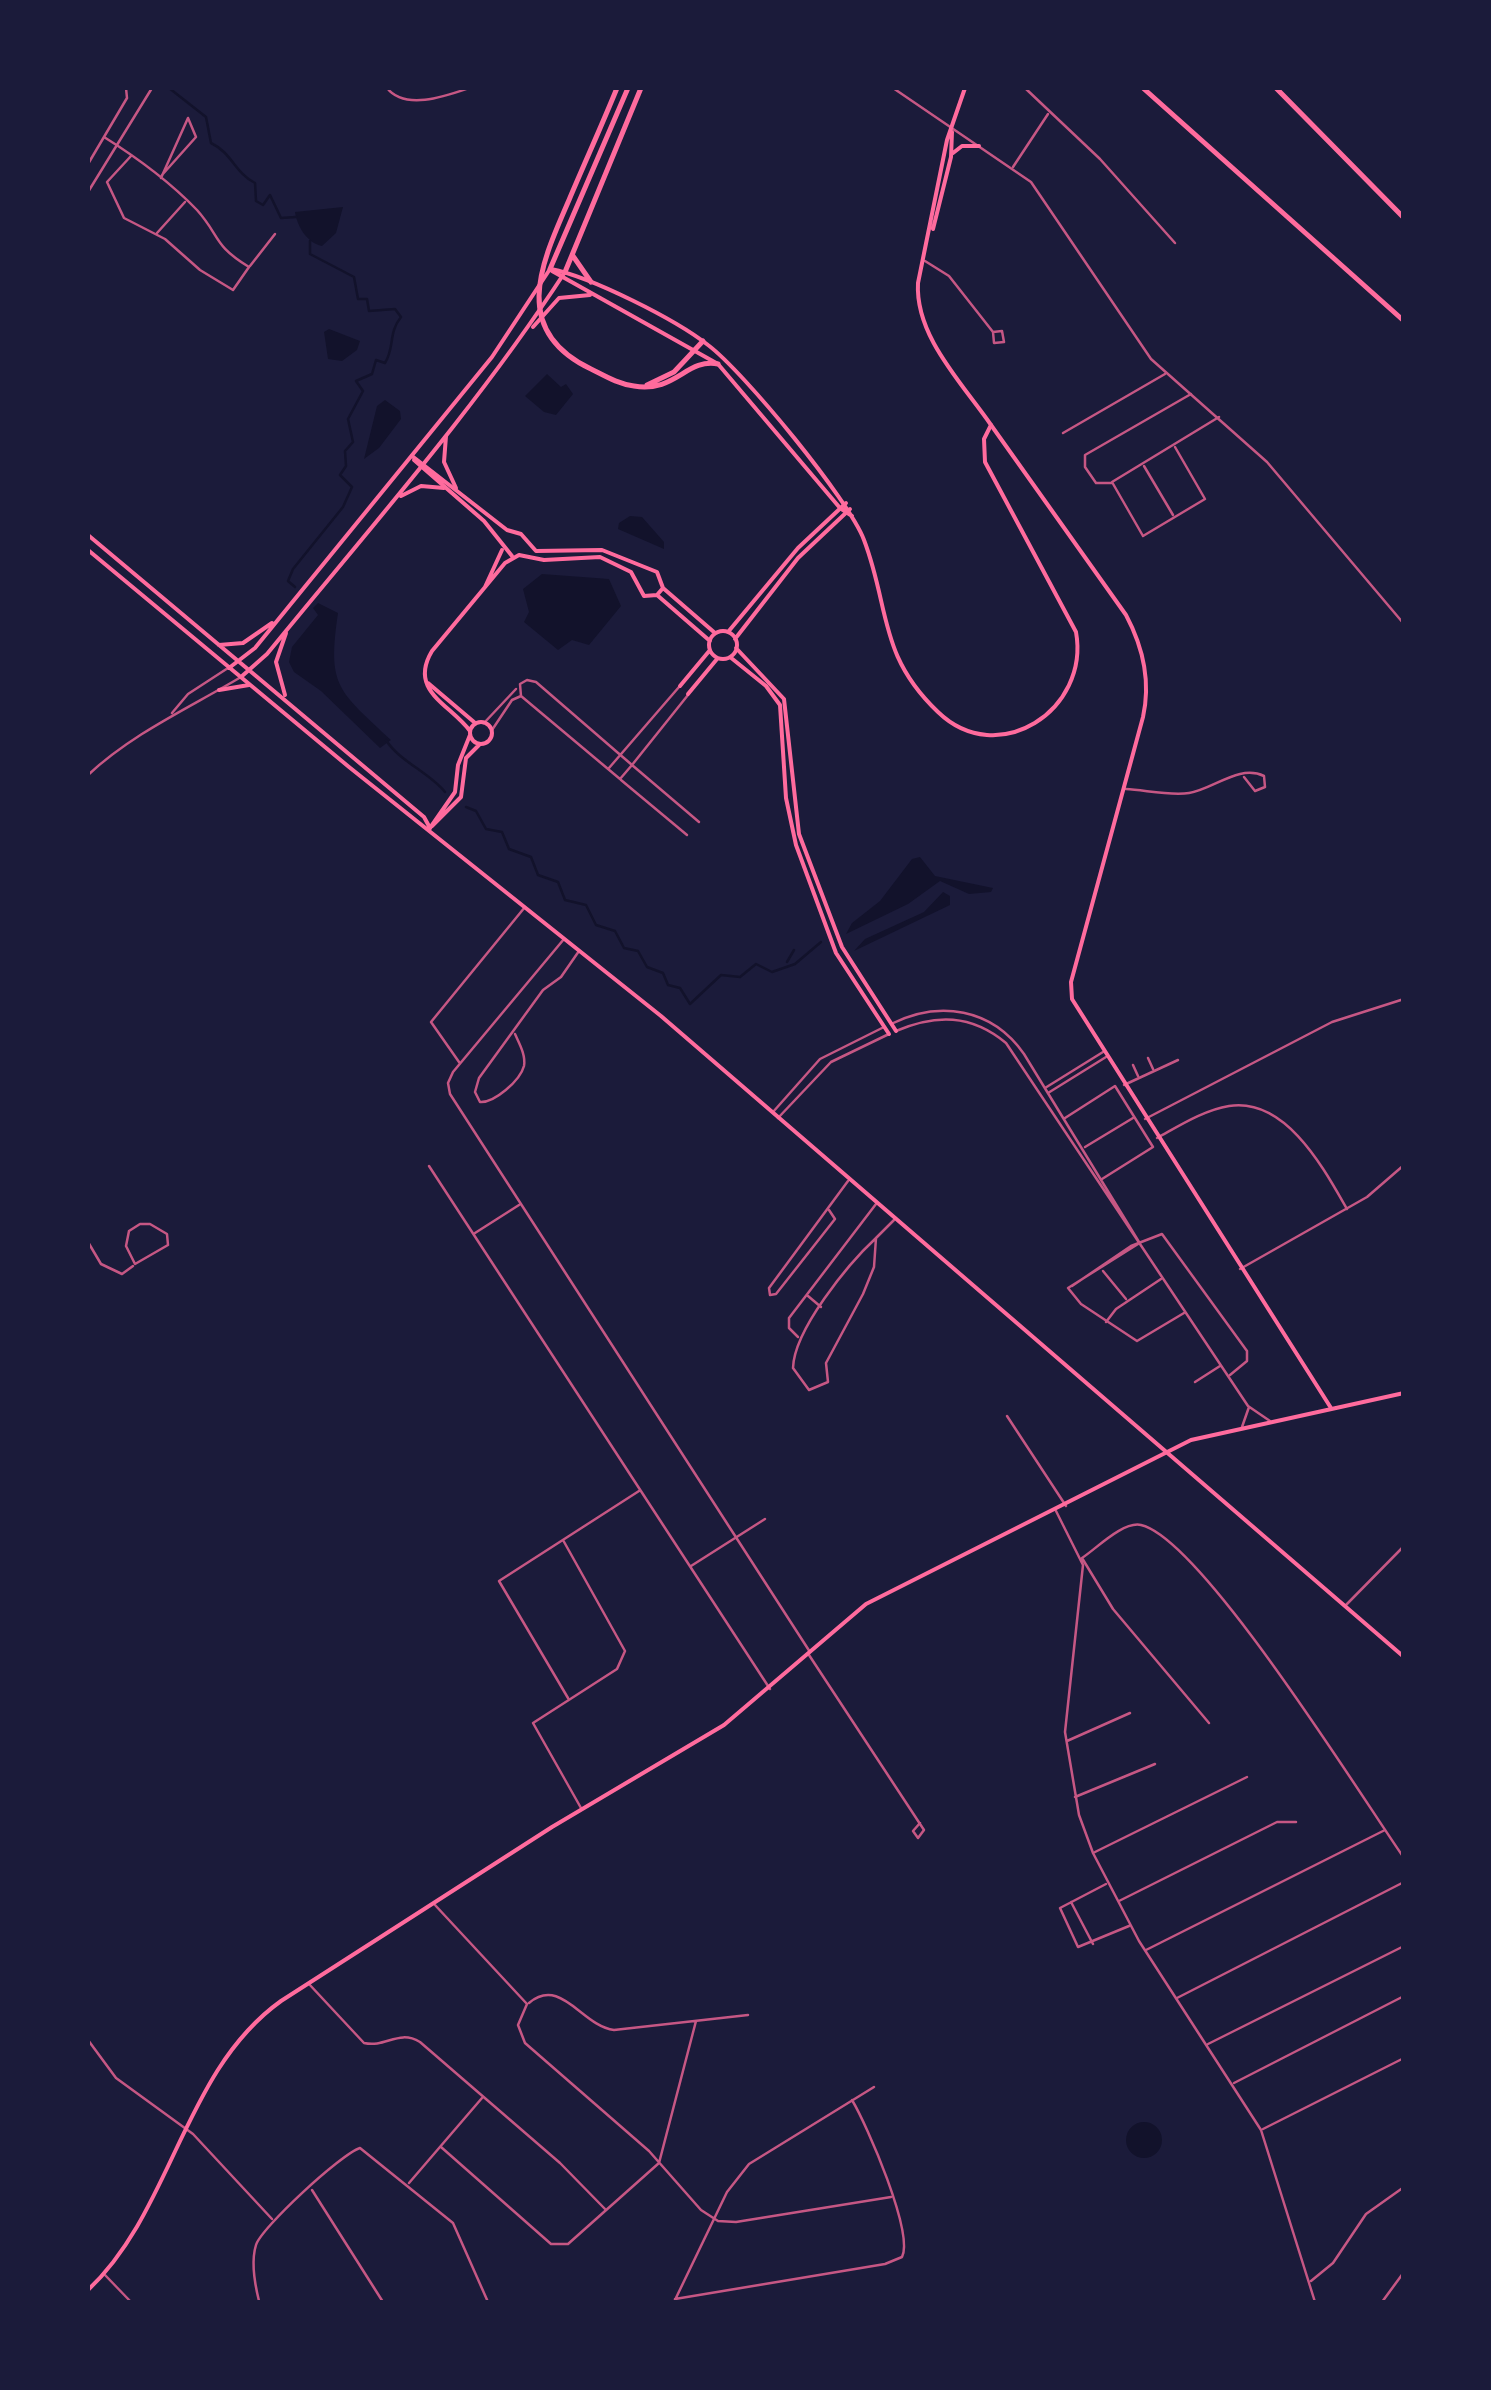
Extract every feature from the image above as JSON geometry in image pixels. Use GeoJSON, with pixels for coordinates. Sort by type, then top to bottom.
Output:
{"type":"FeatureCollection","features":[{"type":"Feature","properties":{"kind":"highway"},"geometry":{"type":"LineString","coordinates":[[617,88],[548,246],[538,280],[544,321],[573,359],[618,382],[662,387],[700,364],[718,364]]}},
{"type":"Feature","properties":{"kind":"highway"},"geometry":{"type":"LineString","coordinates":[[550,268],[628,88]]}},
{"type":"Feature","properties":{"kind":"highway"},"geometry":{"type":"LineString","coordinates":[[565,272],[640,88]]}},
{"type":"Feature","properties":{"kind":"highway"},"geometry":{"type":"LineString","coordinates":[[1143,88],[1404,321]]}},
{"type":"Feature","properties":{"kind":"highway"},"geometry":{"type":"LineString","coordinates":[[1276,88],[1404,218]]}},
{"type":"Feature","properties":{"kind":"highway"},"geometry":{"type":"LineString","coordinates":[[572,254],[591,282]]}},
{"type":"Feature","properties":{"kind":"highway"},"geometry":{"type":"LineString","coordinates":[[639,387],[674,372],[704,341]]}},
{"type":"Feature","properties":{"kind":"main road"},"geometry":{"type":"LineString","coordinates":[[965,88],[918,294],[923,323],[1119,605],[1136,636],[1147,694],[1070,985],[1075,1005],[1332,1410]]}},
{"type":"Feature","properties":{"kind":"main road"},"geometry":{"type":"LineString","coordinates":[[931,232],[937,224],[951,157],[952,132]]}},
{"type":"Feature","properties":{"kind":"main road"},"geometry":{"type":"LineString","coordinates":[[951,157],[962,146],[978,146]]}},
{"type":"Feature","properties":{"kind":"main road"},"geometry":{"type":"LineString","coordinates":[[550,268],[591,282],[704,341],[732,368],[850,509],[867,548],[889,643],[935,709],[962,728],[990,735],[1013,733],[1040,722],[1062,702],[1078,660],[1076,632],[985,462],[984,439],[991,424]]}},
{"type":"Feature","properties":{"kind":"main road"},"geometry":{"type":"LineString","coordinates":[[550,268],[560,279],[697,348],[718,364],[845,514],[852,516]]}},
{"type":"Feature","properties":{"kind":"main road"},"geometry":{"type":"LineString","coordinates":[[230,668],[280,617],[492,357],[550,268]]}},
{"type":"Feature","properties":{"kind":"main road"},"geometry":{"type":"LineString","coordinates":[[241,677],[288,630],[425,462],[528,329],[565,272]]}},
{"type":"Feature","properties":{"kind":"main road"},"geometry":{"type":"LineString","coordinates":[[528,329],[559,298],[594,296]]}},
{"type":"Feature","properties":{"kind":"main road"},"geometry":{"type":"LineString","coordinates":[[446,434],[444,462],[456,488]]}},
{"type":"Feature","properties":{"kind":"main road"},"geometry":{"type":"LineString","coordinates":[[412,456],[540,552],[602,550],[660,575],[663,588],[715,634]]}},
{"type":"Feature","properties":{"kind":"main road"},"geometry":{"type":"LineString","coordinates":[[412,456],[420,468],[517,556],[609,559],[631,572],[644,596],[657,595],[663,588]]}},
{"type":"Feature","properties":{"kind":"main road"},"geometry":{"type":"LineString","coordinates":[[393,502],[421,486],[444,488]]}},
{"type":"Feature","properties":{"kind":"main road"},"geometry":{"type":"LineString","coordinates":[[680,686],[710,650],[715,634],[728,632],[798,548],[846,503]]}},
{"type":"Feature","properties":{"kind":"main road"},"geometry":{"type":"LineString","coordinates":[[735,639],[798,558],[850,509]]}},
{"type":"Feature","properties":{"kind":"main road"},"geometry":{"type":"LineString","coordinates":[[484,589],[503,543],[513,532]]}},
{"type":"Feature","properties":{"kind":"main road"},"geometry":{"type":"LineString","coordinates":[[88,535],[424,817],[430,828]]}},
{"type":"Feature","properties":{"kind":"main road"},"geometry":{"type":"LineString","coordinates":[[479,745],[434,698],[426,680],[432,650],[526,547],[526,539]]}},
{"type":"Feature","properties":{"kind":"main road"},"geometry":{"type":"LineString","coordinates":[[88,550],[580,950],[1404,1657]]}},
{"type":"Feature","properties":{"kind":"main road"},"geometry":{"type":"LineString","coordinates":[[637,585],[641,574],[649,570]]}},
{"type":"Feature","properties":{"kind":"main road"},"geometry":{"type":"LineString","coordinates":[[657,595],[710,641]]}},
{"type":"Feature","properties":{"kind":"main road"},"geometry":{"type":"LineString","coordinates":[[219,645],[246,641],[280,617]]}},
{"type":"Feature","properties":{"kind":"main road"},"geometry":{"type":"LineString","coordinates":[[286,699],[276,667],[288,630]]}},
{"type":"Feature","properties":{"kind":"main road"},"geometry":{"type":"LineString","coordinates":[[728,632],[735,639],[736,648],[784,700],[799,834],[842,947],[896,1030]]}},
{"type":"Feature","properties":{"kind":"main road"},"geometry":{"type":"LineString","coordinates":[[730,657],[736,648]]}},
{"type":"Feature","properties":{"kind":"main road"},"geometry":{"type":"LineString","coordinates":[[710,650],[719,658]]}},
{"type":"Feature","properties":{"kind":"main road"},"geometry":{"type":"LineString","coordinates":[[688,694],[719,658],[730,657],[766,686],[780,705],[786,798],[796,845],[836,953],[889,1034]]}},
{"type":"Feature","properties":{"kind":"main road"},"geometry":{"type":"LineString","coordinates":[[426,680],[457,712],[477,723],[484,722],[492,730],[490,741],[479,745],[466,758],[461,797],[430,828]]}},
{"type":"Feature","properties":{"kind":"main road"},"geometry":{"type":"LineString","coordinates":[[219,690],[250,685]]}},
{"type":"Feature","properties":{"kind":"main road"},"geometry":{"type":"LineString","coordinates":[[430,828],[456,792],[459,762],[477,723]]}},
{"type":"Feature","properties":{"kind":"main road"},"geometry":{"type":"LineString","coordinates":[[88,2290],[143,2221],[187,2130],[244,2033],[264,2013],[308,1983],[582,1809],[698,1742],[770,1689],[864,1606],[1191,1440],[1404,1393]]}},
{"type":"Feature","properties":{"kind":"street"},"geometry":{"type":"LineString","coordinates":[[88,164],[127,98],[126,88]]}},
{"type":"Feature","properties":{"kind":"street"},"geometry":{"type":"LineString","coordinates":[[88,192],[152,88]]}},
{"type":"Feature","properties":{"kind":"street"},"geometry":{"type":"LineString","coordinates":[[388,88],[400,98],[424,99],[469,88]]}},
{"type":"Feature","properties":{"kind":"street"},"geometry":{"type":"LineString","coordinates":[[893,88],[952,132],[1013,167],[1039,192],[1143,350],[1280,475],[1404,624]]}},
{"type":"Feature","properties":{"kind":"street"},"geometry":{"type":"LineString","coordinates":[[1025,88],[1100,159],[1175,243]]}},
{"type":"Feature","properties":{"kind":"street"},"geometry":{"type":"LineString","coordinates":[[1013,167],[1050,112]]}},
{"type":"Feature","properties":{"kind":"street"},"geometry":{"type":"LineString","coordinates":[[188,118],[196,137],[161,177],[169,161],[188,118]]}},
{"type":"Feature","properties":{"kind":"street"},"geometry":{"type":"LineString","coordinates":[[104,136],[161,177],[203,218],[218,246],[249,266]]}},
{"type":"Feature","properties":{"kind":"street"},"geometry":{"type":"LineString","coordinates":[[131,156],[108,180],[108,188],[124,218],[156,234],[227,290],[233,290],[275,234]]}},
{"type":"Feature","properties":{"kind":"street"},"geometry":{"type":"LineString","coordinates":[[156,234],[186,200]]}},
{"type":"Feature","properties":{"kind":"street"},"geometry":{"type":"LineString","coordinates":[[924,261],[949,276],[993,332]]}},
{"type":"Feature","properties":{"kind":"street"},"geometry":{"type":"LineString","coordinates":[[1063,433],[1166,373]]}},
{"type":"Feature","properties":{"kind":"street"},"geometry":{"type":"LineString","coordinates":[[1191,394],[1085,455],[1082,460],[1096,483],[1112,482],[1176,447],[1219,417]]}},
{"type":"Feature","properties":{"kind":"street"},"geometry":{"type":"LineString","coordinates":[[1112,482],[1143,536],[1205,499],[1176,447]]}},
{"type":"Feature","properties":{"kind":"street"},"geometry":{"type":"LineString","coordinates":[[1144,464],[1174,516]]}},
{"type":"Feature","properties":{"kind":"street"},"geometry":{"type":"LineString","coordinates":[[171,714],[188,694],[230,668]]}},
{"type":"Feature","properties":{"kind":"street"},"geometry":{"type":"LineString","coordinates":[[88,774],[171,714],[241,677]]}},
{"type":"Feature","properties":{"kind":"street"},"geometry":{"type":"LineString","coordinates":[[484,722],[526,680],[536,682],[699,822]]}},
{"type":"Feature","properties":{"kind":"street"},"geometry":{"type":"LineString","coordinates":[[608,769],[680,686]]}},
{"type":"Feature","properties":{"kind":"street"},"geometry":{"type":"LineString","coordinates":[[517,688],[521,696],[687,835]]}},
{"type":"Feature","properties":{"kind":"street"},"geometry":{"type":"LineString","coordinates":[[620,779],[688,694]]}},
{"type":"Feature","properties":{"kind":"street"},"geometry":{"type":"LineString","coordinates":[[492,730],[494,722],[521,696]]}},
{"type":"Feature","properties":{"kind":"street"},"geometry":{"type":"LineString","coordinates":[[1124,788],[1189,793],[1228,776],[1262,774],[1265,786],[1255,791],[1244,777]]}},
{"type":"Feature","properties":{"kind":"street"},"geometry":{"type":"LineString","coordinates":[[460,1064],[431,1022],[526,906]]}},
{"type":"Feature","properties":{"kind":"street"},"geometry":{"type":"LineString","coordinates":[[565,938],[460,1064],[448,1083],[450,1094],[920,1823]]}},
{"type":"Feature","properties":{"kind":"street"},"geometry":{"type":"LineString","coordinates":[[514,1034],[523,1055],[521,1072],[492,1101],[480,1102],[475,1096],[477,1082],[547,986],[558,980],[580,950]]}},
{"type":"Feature","properties":{"kind":"street"},"geometry":{"type":"LineString","coordinates":[[535,974],[547,986]]}},
{"type":"Feature","properties":{"kind":"street"},"geometry":{"type":"LineString","coordinates":[[1145,1119],[1332,1022],[1404,999]]}},
{"type":"Feature","properties":{"kind":"street"},"geometry":{"type":"LineString","coordinates":[[772,1113],[820,1059],[885,1026],[936,1009],[980,1017],[1013,1040],[1061,1120]]}},
{"type":"Feature","properties":{"kind":"street"},"geometry":{"type":"LineString","coordinates":[[778,1118],[831,1062],[896,1030],[938,1018],[982,1027],[1013,1051],[1248,1406],[1271,1422]]}},
{"type":"Feature","properties":{"kind":"street"},"geometry":{"type":"LineString","coordinates":[[1040,1092],[1105,1055]]}},
{"type":"Feature","properties":{"kind":"street"},"geometry":{"type":"LineString","coordinates":[[1043,1097],[1105,1055]]}},
{"type":"Feature","properties":{"kind":"street"},"geometry":{"type":"LineString","coordinates":[[1148,1058],[1154,1070]]}},
{"type":"Feature","properties":{"kind":"street"},"geometry":{"type":"LineString","coordinates":[[1124,1085],[1178,1060]]}},
{"type":"Feature","properties":{"kind":"street"},"geometry":{"type":"LineString","coordinates":[[1133,1065],[1139,1077]]}},
{"type":"Feature","properties":{"kind":"street"},"geometry":{"type":"LineString","coordinates":[[1061,1120],[1115,1086],[1153,1147],[1100,1180]]}},
{"type":"Feature","properties":{"kind":"street"},"geometry":{"type":"LineString","coordinates":[[1157,1138],[1218,1108],[1236,1105],[1255,1110],[1313,1152],[1347,1209]]}},
{"type":"Feature","properties":{"kind":"street"},"geometry":{"type":"LineString","coordinates":[[1080,1150],[1134,1117]]}},
{"type":"Feature","properties":{"kind":"street"},"geometry":{"type":"LineString","coordinates":[[1240,1269],[1378,1190],[1404,1165]]}},
{"type":"Feature","properties":{"kind":"street"},"geometry":{"type":"LineString","coordinates":[[429,1166],[770,1689]]}},
{"type":"Feature","properties":{"kind":"street"},"geometry":{"type":"LineString","coordinates":[[829,1210],[835,1219],[776,1294],[770,1294],[769,1288],[829,1210],[833,1197],[850,1180]]}},
{"type":"Feature","properties":{"kind":"street"},"geometry":{"type":"LineString","coordinates":[[800,1338],[788,1322],[876,1203]]}},
{"type":"Feature","properties":{"kind":"street"},"geometry":{"type":"LineString","coordinates":[[473,1234],[520,1204]]}},
{"type":"Feature","properties":{"kind":"street"},"geometry":{"type":"LineString","coordinates":[[876,1238],[875,1262],[867,1284],[828,1360],[828,1382],[816,1390],[806,1387],[794,1368],[800,1338],[843,1272],[876,1238],[894,1220]]}},
{"type":"Feature","properties":{"kind":"street"},"geometry":{"type":"LineString","coordinates":[[88,1242],[98,1261],[113,1272],[126,1273],[165,1248],[167,1234],[145,1223],[132,1228],[126,1246],[135,1264]]}},
{"type":"Feature","properties":{"kind":"street"},"geometry":{"type":"LineString","coordinates":[[1070,1287],[1139,1243],[1157,1234],[1166,1237],[1246,1351],[1247,1361],[1228,1376]]}},
{"type":"Feature","properties":{"kind":"street"},"geometry":{"type":"LineString","coordinates":[[1070,1287],[1109,1266],[1139,1243]]}},
{"type":"Feature","properties":{"kind":"street"},"geometry":{"type":"LineString","coordinates":[[1109,1266],[1110,1275]]}},
{"type":"Feature","properties":{"kind":"street"},"geometry":{"type":"LineString","coordinates":[[1102,1270],[1128,1301]]}},
{"type":"Feature","properties":{"kind":"street"},"geometry":{"type":"LineString","coordinates":[[1106,1322],[1162,1278]]}},
{"type":"Feature","properties":{"kind":"street"},"geometry":{"type":"LineString","coordinates":[[1070,1287],[1081,1304],[1128,1338],[1142,1340],[1185,1312]]}},
{"type":"Feature","properties":{"kind":"street"},"geometry":{"type":"LineString","coordinates":[[807,1295],[822,1308]]}},
{"type":"Feature","properties":{"kind":"street"},"geometry":{"type":"LineString","coordinates":[[1195,1382],[1221,1365]]}},
{"type":"Feature","properties":{"kind":"street"},"geometry":{"type":"LineString","coordinates":[[1241,1428],[1248,1418],[1248,1406]]}},
{"type":"Feature","properties":{"kind":"street"},"geometry":{"type":"LineString","coordinates":[[1008,1416],[1066,1506]]}},
{"type":"Feature","properties":{"kind":"street"},"geometry":{"type":"LineString","coordinates":[[568,1698],[499,1580],[640,1490]]}},
{"type":"Feature","properties":{"kind":"street"},"geometry":{"type":"LineString","coordinates":[[1056,1511],[1114,1609],[1209,1723]]}},
{"type":"Feature","properties":{"kind":"street"},"geometry":{"type":"LineString","coordinates":[[690,1566],[765,1519]]}},
{"type":"Feature","properties":{"kind":"street"},"geometry":{"type":"LineString","coordinates":[[1082,1558],[1134,1525],[1153,1531],[1177,1550],[1269,1658],[1404,1858]]}},
{"type":"Feature","properties":{"kind":"street"},"geometry":{"type":"LineString","coordinates":[[562,1540],[625,1651],[617,1669],[532,1725],[582,1809]]}},
{"type":"Feature","properties":{"kind":"street"},"geometry":{"type":"LineString","coordinates":[[1346,1607],[1404,1546]]}},
{"type":"Feature","properties":{"kind":"street"},"geometry":{"type":"LineString","coordinates":[[1082,1558],[1066,1741],[1074,1798],[1093,1853],[1130,1925],[1261,2130],[1315,2302]]}},
{"type":"Feature","properties":{"kind":"street"},"geometry":{"type":"LineString","coordinates":[[1066,1741],[1130,1713]]}},
{"type":"Feature","properties":{"kind":"street"},"geometry":{"type":"LineString","coordinates":[[1074,1798],[1154,1764]]}},
{"type":"Feature","properties":{"kind":"street"},"geometry":{"type":"LineString","coordinates":[[1093,1853],[1248,1777]]}},
{"type":"Feature","properties":{"kind":"street"},"geometry":{"type":"LineString","coordinates":[[1118,1902],[1278,1822],[1296,1822]]}},
{"type":"Feature","properties":{"kind":"street"},"geometry":{"type":"LineString","coordinates":[[1145,1950],[1386,1830]]}},
{"type":"Feature","properties":{"kind":"street"},"geometry":{"type":"LineString","coordinates":[[1176,1999],[1404,1882]]}},
{"type":"Feature","properties":{"kind":"street"},"geometry":{"type":"LineString","coordinates":[[1108,1883],[1060,1909],[1067,1926],[1078,1947],[1093,1944],[1130,1925]]}},
{"type":"Feature","properties":{"kind":"street"},"geometry":{"type":"LineString","coordinates":[[1071,1901],[1093,1944]]}},
{"type":"Feature","properties":{"kind":"street"},"geometry":{"type":"LineString","coordinates":[[434,1904],[528,2004]]}},
{"type":"Feature","properties":{"kind":"street"},"geometry":{"type":"LineString","coordinates":[[1206,2045],[1404,1946]]}},
{"type":"Feature","properties":{"kind":"street"},"geometry":{"type":"LineString","coordinates":[[308,1983],[364,2044],[376,2045],[410,2036],[560,2162],[608,2211]]}},
{"type":"Feature","properties":{"kind":"street"},"geometry":{"type":"LineString","coordinates":[[748,2015],[610,2030],[594,2024],[552,1994],[542,1994],[528,2004],[518,2024],[525,2042],[659,2163],[714,2220],[742,2222],[891,2197]]}},
{"type":"Feature","properties":{"kind":"street"},"geometry":{"type":"LineString","coordinates":[[1232,2084],[1404,1996]]}},
{"type":"Feature","properties":{"kind":"street"},"geometry":{"type":"LineString","coordinates":[[441,2147],[556,2246],[568,2244],[659,2163],[696,2021]]}},
{"type":"Feature","properties":{"kind":"street"},"geometry":{"type":"LineString","coordinates":[[88,2040],[131,2092],[187,2130],[272,2219]]}},
{"type":"Feature","properties":{"kind":"street"},"geometry":{"type":"LineString","coordinates":[[1261,2130],[1404,2058]]}},
{"type":"Feature","properties":{"kind":"street"},"geometry":{"type":"LineString","coordinates":[[674,2301],[714,2220],[749,2164],[874,2087]]}},
{"type":"Feature","properties":{"kind":"street"},"geometry":{"type":"LineString","coordinates":[[409,2184],[483,2097]]}},
{"type":"Feature","properties":{"kind":"street"},"geometry":{"type":"LineString","coordinates":[[674,2301],[897,2260],[905,2252],[906,2240],[852,2100]]}},
{"type":"Feature","properties":{"kind":"street"},"geometry":{"type":"LineString","coordinates":[[270,2302],[257,2302],[254,2252],[272,2219],[349,2152],[360,2148],[409,2184],[460,2232],[488,2302]]}},
{"type":"Feature","properties":{"kind":"street"},"geometry":{"type":"LineString","coordinates":[[1309,2282],[1334,2263],[1366,2214],[1404,2187]]}},
{"type":"Feature","properties":{"kind":"street"},"geometry":{"type":"LineString","coordinates":[[311,2188],[383,2302]]}},
{"type":"Feature","properties":{"kind":"street"},"geometry":{"type":"LineString","coordinates":[[1382,2302],[1404,2272]]}},
{"type":"Feature","properties":{"kind":"street"},"geometry":{"type":"LineString","coordinates":[[104,2274],[132,2302]]}},
{"type":"Feature","properties":{"kind":"shaded area"},"geometry":{"type":"Polygon","coordinates":[[[343,207],[336,233],[322,246],[304,233],[295,212],[343,207]]]}},
{"type":"Feature","properties":{"kind":"shaded area"},"geometry":{"type":"Polygon","coordinates":[[[329,329],[360,341],[357,350],[342,361],[328,359],[324,332],[329,329]]]}},
{"type":"Feature","properties":{"kind":"shaded area"},"geometry":{"type":"Polygon","coordinates":[[[547,374],[561,387],[566,384],[573,394],[556,415],[544,412],[525,396],[547,374]]]}},
{"type":"Feature","properties":{"kind":"shaded area"},"geometry":{"type":"Polygon","coordinates":[[[385,400],[400,411],[401,419],[379,448],[364,459],[377,406],[385,400]]]}},
{"type":"Feature","properties":{"kind":"shaded area"},"geometry":{"type":"Polygon","coordinates":[[[630,516],[642,517],[664,542],[664,549],[618,529],[619,523],[630,516]]]}},
{"type":"Feature","properties":{"kind":"shaded area"},"geometry":{"type":"Polygon","coordinates":[[[542,574],[609,579],[621,606],[589,645],[572,640],[558,650],[524,622],[529,612],[523,589],[542,574]]]}},
{"type":"Feature","properties":{"kind":"shaded area"},"geometry":{"type":"Polygon","coordinates":[[[318,603],[338,613],[336,673],[348,697],[391,740],[380,748],[321,691],[294,672],[289,662],[292,647],[318,615],[313,608],[318,603]]]}},
{"type":"Feature","properties":{"kind":"shaded area"},"geometry":{"type":"Polygon","coordinates":[[[920,857],[935,876],[993,888],[991,892],[969,894],[940,881],[908,904],[846,934],[852,923],[880,901],[912,859],[920,857]]]}},
{"type":"Feature","properties":{"kind":"shaded area"},"geometry":{"type":"Polygon","coordinates":[[[943,892],[950,896],[950,905],[854,951],[865,939],[924,912],[943,892]]]}},
{"type":"Feature","properties":{"kind":"shaded area"},"geometry":{"type":"Polygon","coordinates":[[[1144,2122],[1156,2128],[1162,2140],[1156,2152],[1144,2158],[1132,2152],[1126,2140],[1132,2128],[1144,2122]]]}},
{"type":"Feature","properties":{"kind":"waterway"},"geometry":{"type":"LineString","coordinates":[[169,88],[206,117],[211,143],[255,183],[256,201],[263,205],[270,195],[281,218],[296,217]]}},
{"type":"Feature","properties":{"kind":"waterway"},"geometry":{"type":"LineString","coordinates":[[295,587],[288,581],[293,569],[343,507],[352,487],[340,475],[346,466],[345,451],[353,442],[348,419],[363,391],[356,381],[372,374],[376,360],[385,363],[401,317],[395,309],[369,311],[367,299],[358,299],[354,277],[310,254],[310,241]]}},
{"type":"Feature","properties":{"kind":"waterway"},"geometry":{"type":"LineString","coordinates":[[386,740],[445,792]]}},
{"type":"Feature","properties":{"kind":"waterway"},"geometry":{"type":"LineString","coordinates":[[466,807],[476,811],[486,829],[502,832],[509,849],[531,857],[538,875],[558,882],[565,900],[586,905],[596,925],[615,931],[624,948],[638,951],[647,967],[663,973],[668,985],[680,988],[690,1004],[721,975],[740,977],[756,964],[772,972],[795,964],[821,942]]}},
{"type":"Feature","properties":{"kind":"waterway"},"geometry":{"type":"LineString","coordinates":[[787,962],[794,950]]}}]}
